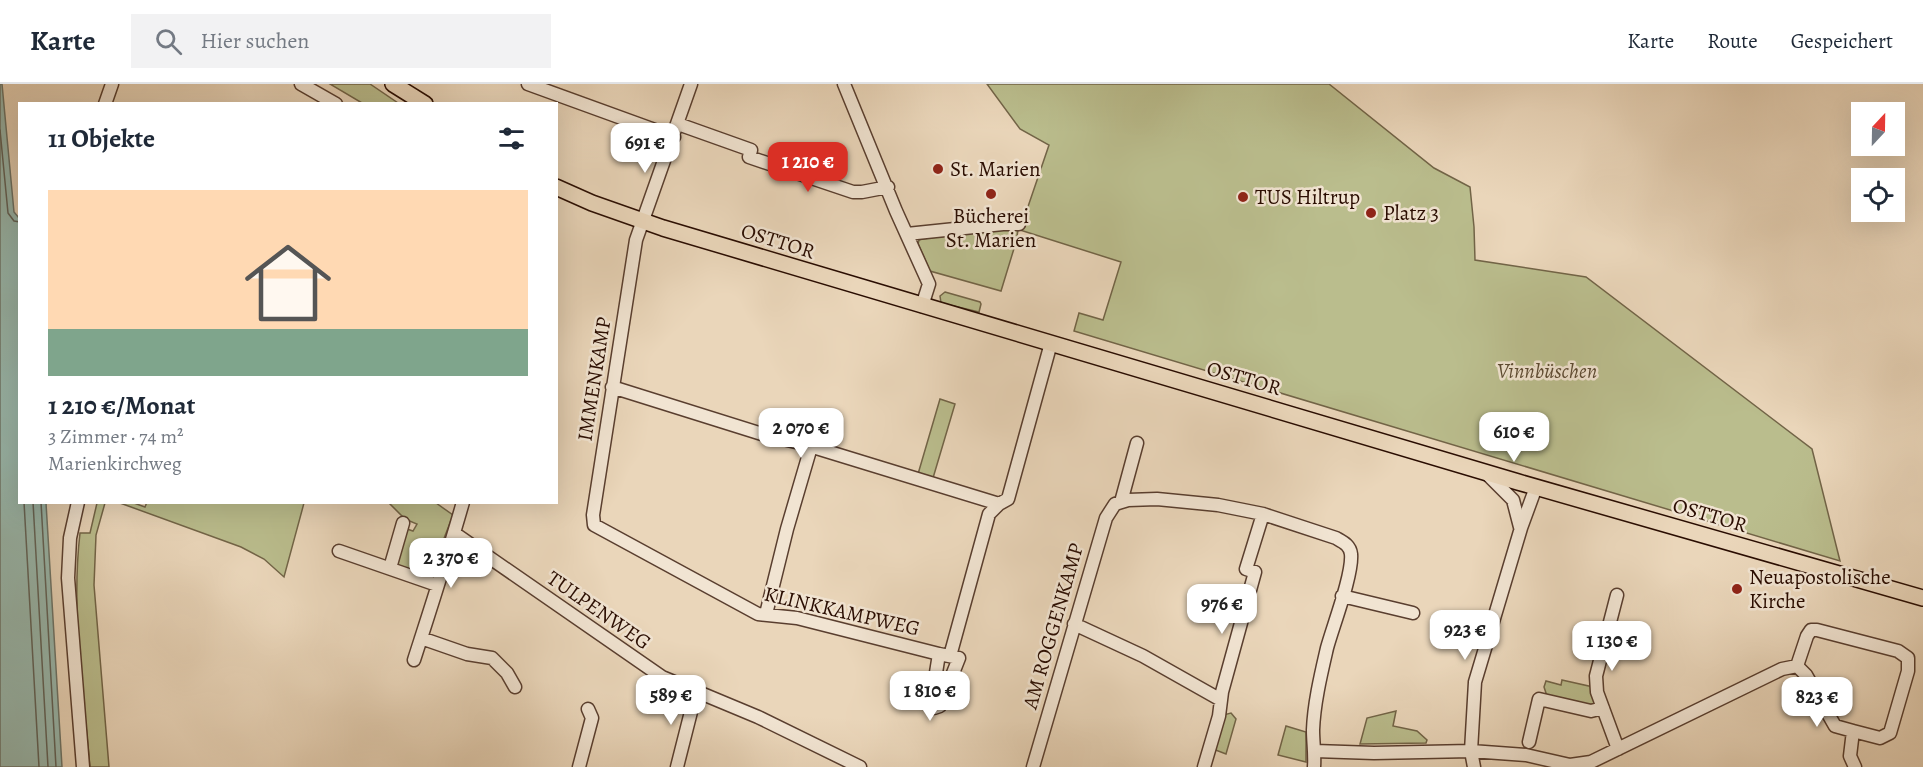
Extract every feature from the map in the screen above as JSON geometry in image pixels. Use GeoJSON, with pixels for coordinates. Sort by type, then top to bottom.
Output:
{"type":"FeatureCollection","features":[{"type":"Feature","properties":{"kind":"main road"},"geometry":{"type":"LineString","coordinates":[[393,84],[424,102]]}},
{"type":"Feature","properties":{"kind":"main road"},"geometry":{"type":"LineString","coordinates":[[404,84],[425,102]]}},
{"type":"Feature","properties":{"kind":"main road","name":"OSTTOR"},"geometry":{"type":"LineString","coordinates":[[558,187],[592,203],[643,222],[1484,472],[1923,598]]}},
{"type":"Feature","properties":{"kind":"street"},"geometry":{"type":"LineString","coordinates":[[106,102],[112,84]]}},
{"type":"Feature","properties":{"kind":"street"},"geometry":{"type":"LineString","coordinates":[[301,84],[332,102]]}},
{"type":"Feature","properties":{"kind":"street"},"geometry":{"type":"LineString","coordinates":[[528,84],[674,137]]}},
{"type":"Feature","properties":{"kind":"street","name":"IMMENKAMP"},"geometry":{"type":"LineString","coordinates":[[610,534],[594,525],[593,515],[636,240],[691,84]]}},
{"type":"Feature","properties":{"kind":"street"},"geometry":{"type":"LineString","coordinates":[[844,84],[929,284],[922,306]]}},
{"type":"Feature","properties":{"kind":"street"},"geometry":{"type":"LineString","coordinates":[[678,124],[752,150],[749,157],[853,192],[888,187]]}},
{"type":"Feature","properties":{"kind":"street"},"geometry":{"type":"LineString","coordinates":[[907,234],[1018,224]]}},
{"type":"Feature","properties":{"kind":"street"},"geometry":{"type":"LineString","coordinates":[[612,387],[999,504],[1008,500],[1051,343]]}},
{"type":"Feature","properties":{"kind":"street","name":"AM ROGGENKAMP"},"geometry":{"type":"LineString","coordinates":[[1033,767],[1103,526],[1110,510],[1121,502],[1137,443]]}},
{"type":"Feature","properties":{"kind":"street"},"geometry":{"type":"LineString","coordinates":[[766,614],[787,529],[811,447]]}},
{"type":"Feature","properties":{"kind":"street"},"geometry":{"type":"LineString","coordinates":[[1484,472],[1496,481],[1513,500],[1521,528]]}},
{"type":"Feature","properties":{"kind":"street"},"geometry":{"type":"LineString","coordinates":[[1474,767],[1471,751],[1474,682],[1521,528],[1536,487]]}},
{"type":"Feature","properties":{"kind":"street"},"geometry":{"type":"LineString","coordinates":[[1121,502],[1157,499],[1218,505],[1263,514],[1344,542],[1350,550],[1351,557],[1327,649],[1315,708],[1314,767]]}},
{"type":"Feature","properties":{"kind":"street"},"geometry":{"type":"LineString","coordinates":[[78,504],[70,538],[68,578],[83,767]]}},
{"type":"Feature","properties":{"kind":"street"},"geometry":{"type":"LineString","coordinates":[[414,660],[462,504]]}},
{"type":"Feature","properties":{"kind":"street","name":"KLINKKAMPWEG"},"geometry":{"type":"LineString","coordinates":[[610,534],[758,614],[797,618],[945,655],[989,514],[999,504]]}},
{"type":"Feature","properties":{"kind":"street"},"geometry":{"type":"LineString","coordinates":[[1204,767],[1256,572],[1246,569],[1263,514]]}},
{"type":"Feature","properties":{"kind":"street"},"geometry":{"type":"LineString","coordinates":[[390,568],[403,523]]}},
{"type":"Feature","properties":{"kind":"street","name":"TULPENWEG"},"geometry":{"type":"LineString","coordinates":[[454,533],[662,677],[758,717],[860,767]]}},
{"type":"Feature","properties":{"kind":"street"},"geometry":{"type":"LineString","coordinates":[[339,550],[437,585]]}},
{"type":"Feature","properties":{"kind":"street"},"geometry":{"type":"LineString","coordinates":[[1617,595],[1596,676],[1597,692],[1618,749]]}},
{"type":"Feature","properties":{"kind":"street"},"geometry":{"type":"LineString","coordinates":[[1342,596],[1413,613]]}},
{"type":"Feature","properties":{"kind":"street"},"geometry":{"type":"LineString","coordinates":[[1074,624],[1143,656],[1221,700]]}},
{"type":"Feature","properties":{"kind":"street"},"geometry":{"type":"LineString","coordinates":[[1811,630],[1898,651],[1908,658],[1908,671],[1890,733],[1880,738],[1835,726],[1806,675],[1797,666],[1811,630]]}},
{"type":"Feature","properties":{"kind":"street"},"geometry":{"type":"LineString","coordinates":[[421,638],[467,654],[492,658],[507,673],[515,687]]}},
{"type":"Feature","properties":{"kind":"street"},"geometry":{"type":"LineString","coordinates":[[1315,751],[1374,753],[1471,751],[1526,755],[1578,765],[1591,762],[1782,669],[1797,666]]}},
{"type":"Feature","properties":{"kind":"street"},"geometry":{"type":"LineString","coordinates":[[677,767],[696,692]]}},
{"type":"Feature","properties":{"kind":"street"},"geometry":{"type":"LineString","coordinates":[[1529,742],[1539,699],[1591,711],[1603,708]]}},
{"type":"Feature","properties":{"kind":"street"},"geometry":{"type":"LineString","coordinates":[[579,767],[592,718],[588,709]]}},
{"type":"Feature","properties":{"kind":"street"},"geometry":{"type":"LineString","coordinates":[[1853,731],[1850,756],[1856,767]]}},
{"type":"Feature","properties":{"kind":"green space"},"geometry":{"type":"Polygon","coordinates":[[[330,84],[370,84],[397,102],[360,102],[330,84]]]}},
{"type":"Feature","properties":{"kind":"green space","name":"Vinnbüschen"},"geometry":{"type":"Polygon","coordinates":[[[987,84],[1329,84],[1434,168],[1470,187],[1475,260],[1586,277],[1812,449],[1840,561],[1074,331],[1079,313],[1103,320],[1121,262],[1020,230],[1049,145],[1020,129],[987,84]]]}},
{"type":"Feature","properties":{"kind":"green space"},"geometry":{"type":"Polygon","coordinates":[[[1006,228],[1018,230],[1001,291],[930,271],[918,244],[922,239],[1006,228]]]}},
{"type":"Feature","properties":{"kind":"green space"},"geometry":{"type":"Polygon","coordinates":[[[945,292],[980,302],[979,312],[941,303],[940,296],[945,292]]]}},
{"type":"Feature","properties":{"kind":"green space"},"geometry":{"type":"Polygon","coordinates":[[[940,399],[955,404],[933,478],[918,474],[940,399]]]}},
{"type":"Feature","properties":{"kind":"green space"},"geometry":{"type":"Polygon","coordinates":[[[97,504],[105,504],[96,535],[94,585],[109,767],[90,767],[81,679],[77,621],[78,562],[80,533],[90,533],[97,504]]]}},
{"type":"Feature","properties":{"kind":"green space"},"geometry":{"type":"Polygon","coordinates":[[[123,504],[137,504],[145,507],[146,504],[304,504],[284,577],[264,559],[241,547],[123,504]]]}},
{"type":"Feature","properties":{"kind":"green space"},"geometry":{"type":"Polygon","coordinates":[[[390,504],[437,504],[453,515],[443,541],[452,544],[439,580],[395,564],[407,529],[413,531],[417,524],[405,519],[390,504]]]}},
{"type":"Feature","properties":{"kind":"green space"},"geometry":{"type":"Polygon","coordinates":[[[1562,680],[1593,687],[1597,699],[1595,705],[1547,696],[1544,687],[1546,681],[1561,685],[1562,680]]]}},
{"type":"Feature","properties":{"kind":"green space"},"geometry":{"type":"Polygon","coordinates":[[[1396,711],[1393,726],[1417,731],[1427,740],[1426,743],[1360,744],[1367,718],[1396,711]]]}},
{"type":"Feature","properties":{"kind":"green space"},"geometry":{"type":"Polygon","coordinates":[[[1231,713],[1236,719],[1226,754],[1213,749],[1223,715],[1231,713]]]}},
{"type":"Feature","properties":{"kind":"green space"},"geometry":{"type":"Polygon","coordinates":[[[1286,726],[1306,732],[1306,762],[1278,755],[1286,726]]]}},
{"type":"Feature","properties":{"kind":"water"},"geometry":{"type":"Polygon","coordinates":[[[0,84],[2,84],[14,212],[18,217],[18,504],[46,504],[62,767],[0,767],[0,84]]]}},
{"type":"Feature","properties":{"kind":"place","name":"St. Marien"},"geometry":{"type":"Point","coordinates":[938,169]}},
{"type":"Feature","properties":{"kind":"place","name":"Bücherei St. Marien"},"geometry":{"type":"Point","coordinates":[991,194]}},
{"type":"Feature","properties":{"kind":"place","name":"TUS Hiltrup"},"geometry":{"type":"Point","coordinates":[1243,197]}},
{"type":"Feature","properties":{"kind":"place","name":"Platz 3"},"geometry":{"type":"Point","coordinates":[1371,213]}},
{"type":"Feature","properties":{"kind":"place","name":"Neuapostolische Kirche"},"geometry":{"type":"Point","coordinates":[1737,589]}}]}
